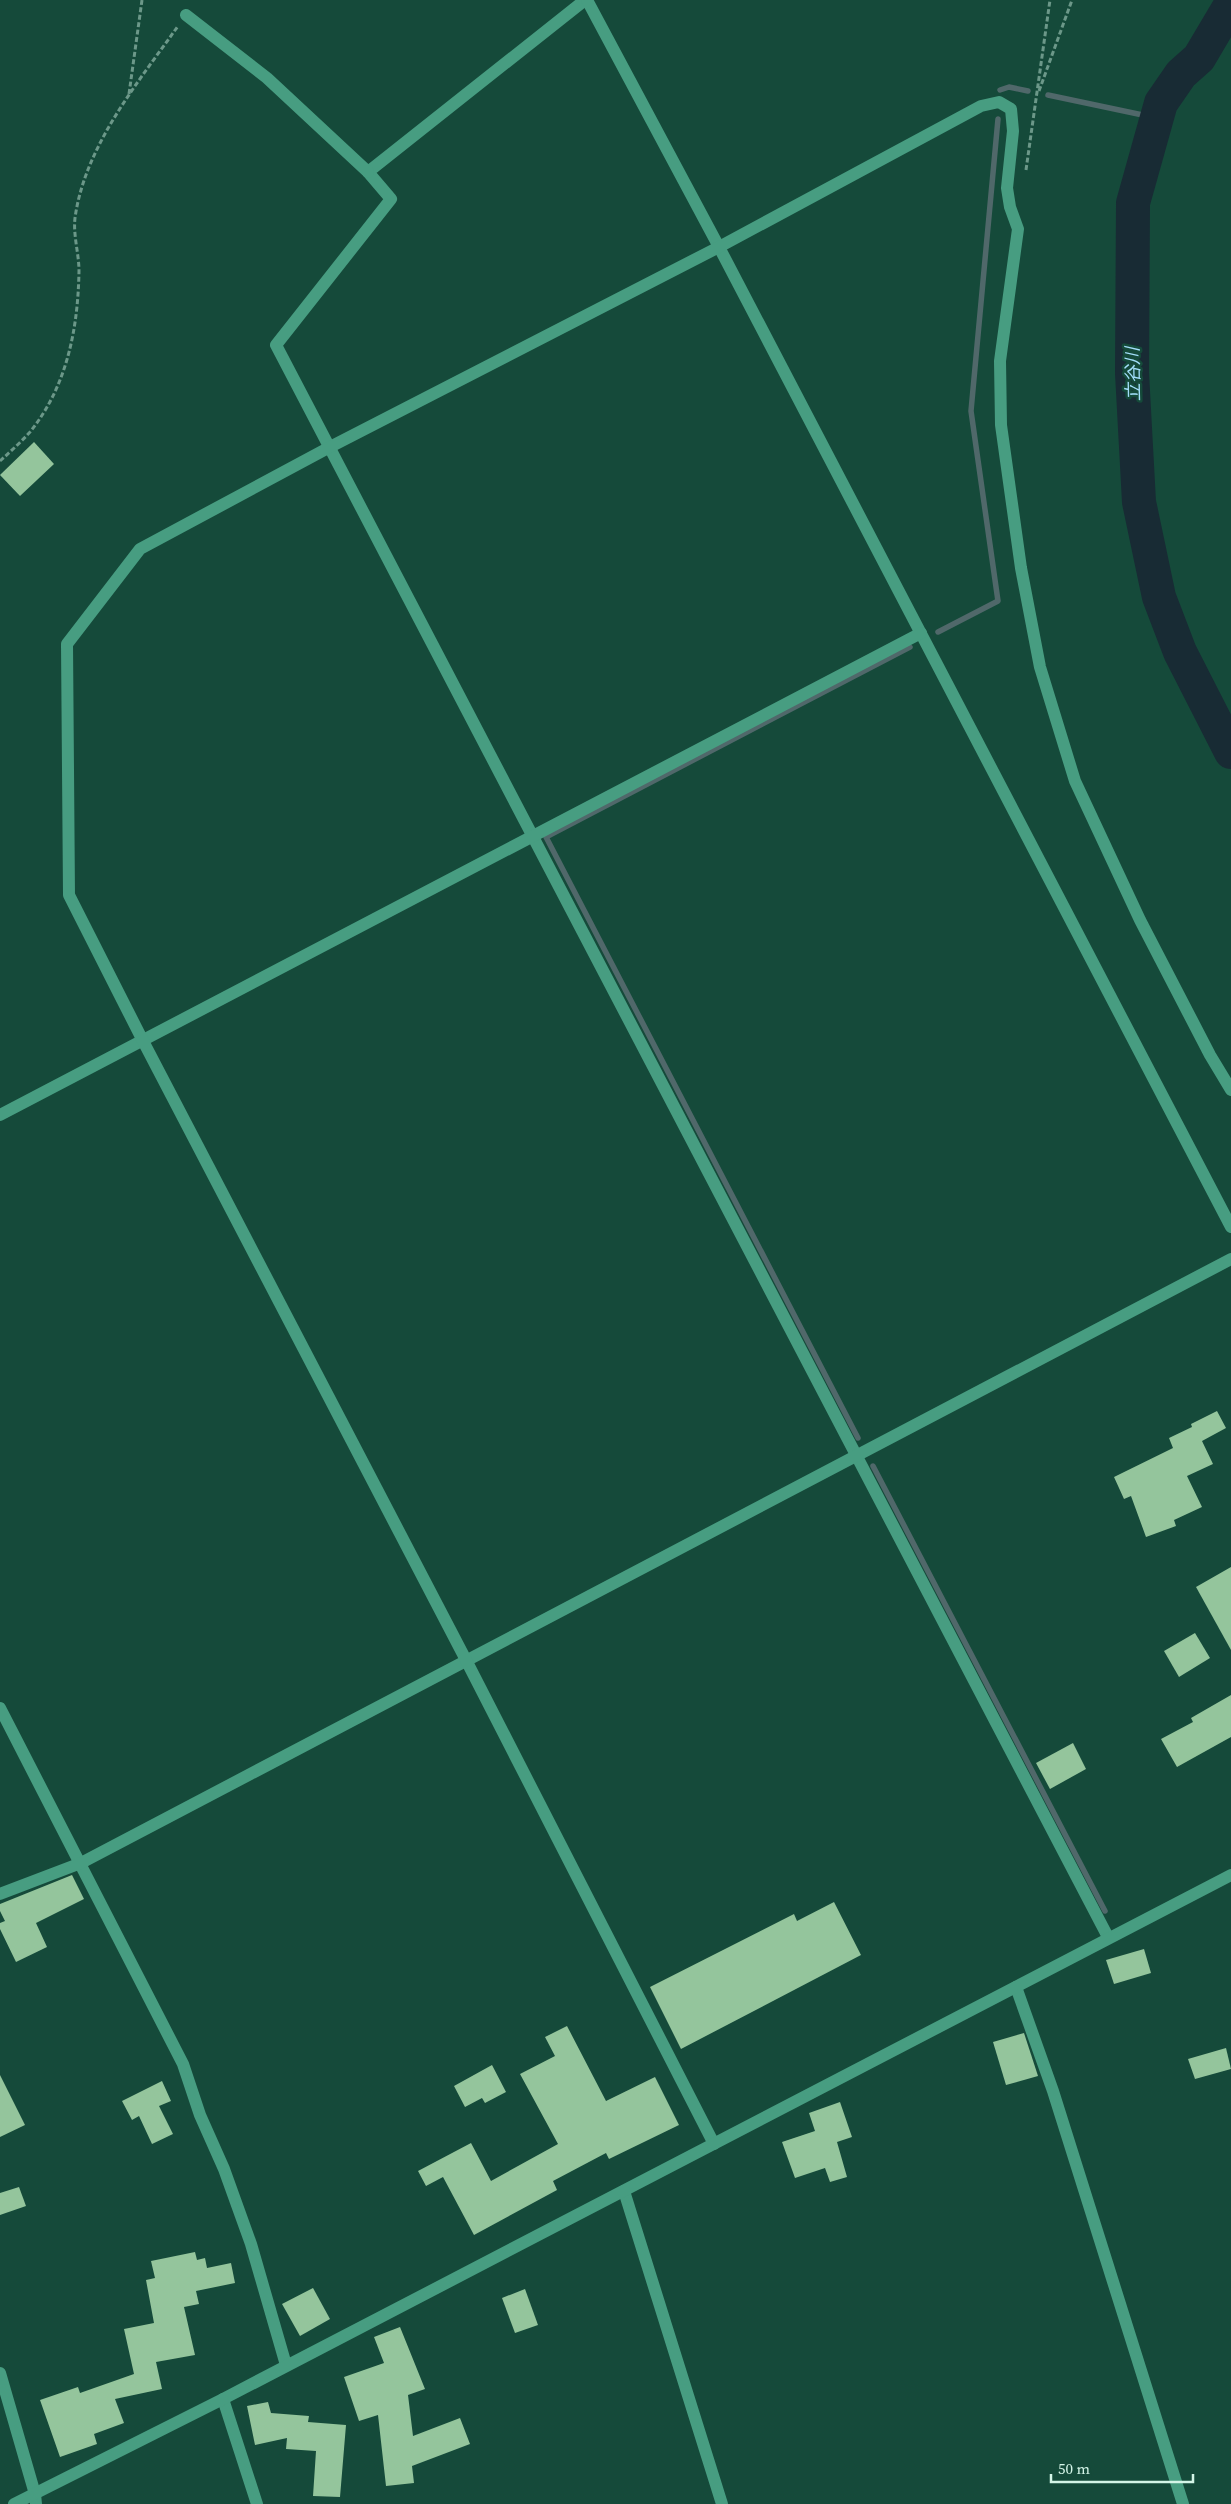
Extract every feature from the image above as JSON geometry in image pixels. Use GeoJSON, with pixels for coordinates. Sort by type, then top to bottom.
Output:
{"type":"FeatureCollection","features":[{"type":"Feature","properties":{"kind":"street"},"geometry":{"type":"LineString","coordinates":[[368,172],[586,0],[719,247],[1231,1227]]}},
{"type":"Feature","properties":{"kind":"street"},"geometry":{"type":"LineString","coordinates":[[186,15],[267,78],[368,172],[390,199],[276,345],[1108,1937]]}},
{"type":"Feature","properties":{"kind":"street"},"geometry":{"type":"LineString","coordinates":[[714,2144],[466,1660],[142,1039],[69,895],[67,644],[140,549],[330,447],[719,247],[981,106],[999,102],[1012,109],[1013,131],[1007,188],[1010,207],[1018,229],[1000,361],[1001,425],[1021,568],[1040,667],[1075,781],[1140,920],[1210,1055],[1231,1090]]}},
{"type":"Feature","properties":{"kind":"street"},"geometry":{"type":"LineString","coordinates":[[0,1115],[921,633]]}},
{"type":"Feature","properties":{"kind":"street"},"geometry":{"type":"LineString","coordinates":[[0,1894],[81,1863],[1231,1259]]}},
{"type":"Feature","properties":{"kind":"street"},"geometry":{"type":"LineString","coordinates":[[0,1708],[183,2064],[200,2115],[224,2169],[251,2244],[286,2365]]}},
{"type":"Feature","properties":{"kind":"street"},"geometry":{"type":"LineString","coordinates":[[14,2504],[36,2499],[286,2365],[1016,1987],[1108,1937],[1231,1875]]}},
{"type":"Feature","properties":{"kind":"street"},"geometry":{"type":"LineString","coordinates":[[1016,1987],[1052,2091],[1183,2504]]}},
{"type":"Feature","properties":{"kind":"street"},"geometry":{"type":"LineString","coordinates":[[624,2191],[722,2504]]}},
{"type":"Feature","properties":{"kind":"street"},"geometry":{"type":"LineString","coordinates":[[0,2373],[36,2499]]}},
{"type":"Feature","properties":{"kind":"street"},"geometry":{"type":"LineString","coordinates":[[223,2400],[257,2504]]}},
{"type":"Feature","properties":{"kind":"path"},"geometry":{"type":"LineString","coordinates":[[129,95],[142,0]]}},
{"type":"Feature","properties":{"kind":"path"},"geometry":{"type":"LineString","coordinates":[[1026,172],[1050,0]]}},
{"type":"Feature","properties":{"kind":"path"},"geometry":{"type":"LineString","coordinates":[[1037,97],[1072,0]]}},
{"type":"Feature","properties":{"kind":"path"},"geometry":{"type":"LineString","coordinates":[[0,461],[29,432],[49,404],[69,356],[77,312],[79,269],[75,220],[89,164],[129,95],[186,15]]}},
{"type":"Feature","properties":{"kind":"building"},"geometry":{"type":"Polygon","coordinates":[[[34,442],[54,464],[20,496],[0,475],[34,442]]]}},
{"type":"Feature","properties":{"kind":"building"},"geometry":{"type":"Polygon","coordinates":[[[1217,1411],[1226,1428],[1202,1441],[1213,1464],[1187,1476],[1202,1507],[1174,1520],[1176,1526],[1146,1537],[1131,1496],[1124,1499],[1114,1477],[1173,1448],[1169,1438],[1192,1427],[1191,1424],[1217,1411]]]}},
{"type":"Feature","properties":{"kind":"building"},"geometry":{"type":"Polygon","coordinates":[[[1231,1567],[1231,1650],[1196,1587],[1231,1567]]]}},
{"type":"Feature","properties":{"kind":"building"},"geometry":{"type":"Polygon","coordinates":[[[1195,1633],[1210,1658],[1179,1677],[1164,1651],[1195,1633]]]}},
{"type":"Feature","properties":{"kind":"building"},"geometry":{"type":"Polygon","coordinates":[[[1231,1695],[1231,1737],[1177,1767],[1161,1739],[1193,1722],[1191,1718],[1231,1695]]]}},
{"type":"Feature","properties":{"kind":"building"},"geometry":{"type":"Polygon","coordinates":[[[1073,1743],[1086,1769],[1050,1789],[1036,1763],[1073,1743]]]}},
{"type":"Feature","properties":{"kind":"building"},"geometry":{"type":"Polygon","coordinates":[[[72,1875],[84,1899],[36,1923],[47,1947],[16,1962],[0,1929],[0,1923],[5,1921],[0,1911],[0,1904],[72,1875]]]}},
{"type":"Feature","properties":{"kind":"building"},"geometry":{"type":"Polygon","coordinates":[[[834,1902],[861,1955],[681,2049],[650,1987],[794,1914],[797,1921],[834,1902]]]}},
{"type":"Feature","properties":{"kind":"building"},"geometry":{"type":"Polygon","coordinates":[[[1144,1949],[1151,1973],[1114,1984],[1106,1960],[1144,1949]]]}},
{"type":"Feature","properties":{"kind":"building"},"geometry":{"type":"Polygon","coordinates":[[[567,2026],[606,2101],[655,2077],[679,2125],[609,2159],[606,2153],[553,2181],[557,2190],[474,2235],[443,2177],[426,2186],[418,2171],[471,2143],[491,2181],[558,2144],[520,2074],[555,2056],[545,2037],[567,2026]]]}},
{"type":"Feature","properties":{"kind":"building"},"geometry":{"type":"Polygon","coordinates":[[[1024,2033],[1038,2076],[1006,2085],[993,2042],[1024,2033]]]}},
{"type":"Feature","properties":{"kind":"building"},"geometry":{"type":"Polygon","coordinates":[[[1226,2048],[1231,2069],[1195,2079],[1188,2059],[1226,2048]]]}},
{"type":"Feature","properties":{"kind":"building"},"geometry":{"type":"Polygon","coordinates":[[[492,2065],[506,2092],[485,2103],[482,2098],[465,2107],[454,2086],[492,2065]]]}},
{"type":"Feature","properties":{"kind":"building"},"geometry":{"type":"Polygon","coordinates":[[[0,2075],[25,2125],[0,2137],[0,2075]]]}},
{"type":"Feature","properties":{"kind":"building"},"geometry":{"type":"Polygon","coordinates":[[[162,2081],[171,2101],[159,2106],[173,2134],[152,2144],[139,2116],[132,2120],[122,2101],[162,2081]]]}},
{"type":"Feature","properties":{"kind":"building"},"geometry":{"type":"Polygon","coordinates":[[[840,2102],[852,2137],[837,2142],[847,2177],[830,2182],[825,2168],[795,2178],[782,2142],[815,2131],[809,2113],[840,2102]]]}},
{"type":"Feature","properties":{"kind":"building"},"geometry":{"type":"Polygon","coordinates":[[[19,2187],[26,2206],[0,2215],[0,2193],[19,2187]]]}},
{"type":"Feature","properties":{"kind":"building"},"geometry":{"type":"Polygon","coordinates":[[[195,2252],[197,2260],[205,2258],[207,2268],[231,2263],[235,2283],[196,2291],[199,2304],[184,2307],[195,2355],[156,2362],[162,2389],[115,2399],[124,2423],[94,2434],[97,2444],[60,2457],[40,2400],[78,2387],[80,2393],[134,2374],[124,2329],[154,2323],[146,2280],[155,2278],[151,2261],[195,2252]]]}},
{"type":"Feature","properties":{"kind":"building"},"geometry":{"type":"Polygon","coordinates":[[[313,2288],[330,2319],[300,2336],[282,2304],[313,2288]]]}},
{"type":"Feature","properties":{"kind":"building"},"geometry":{"type":"Polygon","coordinates":[[[525,2289],[538,2325],[515,2333],[502,2298],[525,2289]]]}},
{"type":"Feature","properties":{"kind":"building"},"geometry":{"type":"Polygon","coordinates":[[[400,2327],[425,2389],[408,2395],[413,2436],[460,2418],[470,2444],[412,2466],[414,2483],[386,2486],[378,2415],[359,2421],[344,2377],[384,2363],[374,2337],[400,2327]]]}},
{"type":"Feature","properties":{"kind":"building"},"geometry":{"type":"Polygon","coordinates":[[[268,2402],[271,2413],[309,2416],[308,2422],[346,2425],[340,2497],[313,2496],[316,2451],[286,2449],[287,2438],[255,2445],[247,2406],[268,2402]]]}},
{"type":"Feature","properties":{"kind":"waterway","name":"立谷川"},"geometry":{"type":"LineString","coordinates":[[1231,4],[1199,58],[1181,74],[1161,103],[1133,203],[1132,373],[1139,502],[1159,597],[1180,652],[1231,752]]}},
{"type":"Feature","properties":{"kind":"waterway"},"geometry":{"type":"LineString","coordinates":[[1000,90],[1009,87],[1028,91]]}},
{"type":"Feature","properties":{"kind":"waterway"},"geometry":{"type":"LineString","coordinates":[[1048,95],[1157,118]]}},
{"type":"Feature","properties":{"kind":"waterway"},"geometry":{"type":"LineString","coordinates":[[938,632],[998,601],[971,411],[998,119]]}},
{"type":"Feature","properties":{"kind":"waterway"},"geometry":{"type":"LineString","coordinates":[[858,1438],[546,837],[910,647]]}},
{"type":"Feature","properties":{"kind":"waterway"},"geometry":{"type":"LineString","coordinates":[[873,1466],[1105,1911]]}}]}
